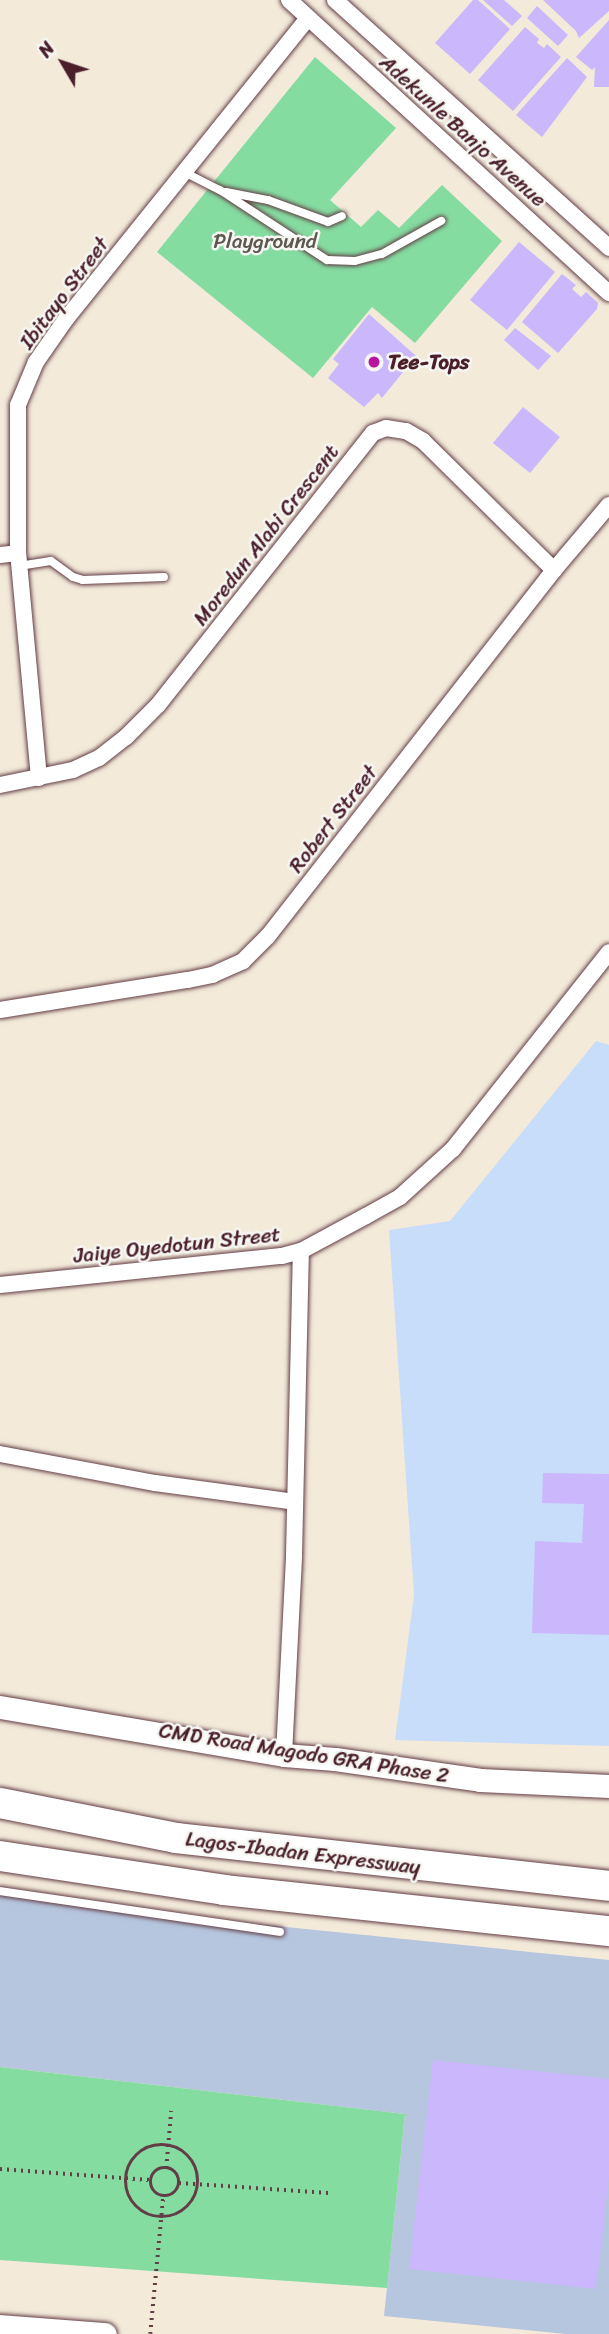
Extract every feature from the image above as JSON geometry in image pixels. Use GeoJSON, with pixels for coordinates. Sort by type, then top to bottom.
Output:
{"type":"FeatureCollection","features":[{"type":"Feature","properties":{"kind":"highway","name":"Lagos-Ibadan Expressway"},"geometry":{"type":"LineString","coordinates":[[0,1803],[176,1838],[609,1886]]}},
{"type":"Feature","properties":{"kind":"highway"},"geometry":{"type":"LineString","coordinates":[[0,1856],[238,1892],[609,1931]]}},
{"type":"Feature","properties":{"kind":"street","name":"Adekunle Banjo Avenue"},"geometry":{"type":"LineString","coordinates":[[289,0],[609,293]]}},
{"type":"Feature","properties":{"kind":"street","name":"Adekunle Banjo Avenue"},"geometry":{"type":"LineString","coordinates":[[335,0],[609,248]]}},
{"type":"Feature","properties":{"kind":"street","name":"Ibitayo Street"},"geometry":{"type":"LineString","coordinates":[[39,778],[19,559],[18,405],[36,362],[66,319],[308,18]]}},
{"type":"Feature","properties":{"kind":"street","name":"Moredun Alabi Crescent"},"geometry":{"type":"LineString","coordinates":[[0,785],[73,769],[99,758],[126,737],[158,705],[373,433],[386,428],[406,431],[423,441],[554,570]]}},
{"type":"Feature","properties":{"kind":"street","name":"Robert Street"},"geometry":{"type":"LineString","coordinates":[[0,1010],[188,980],[212,975],[243,961],[268,936],[554,570],[609,505]]}},
{"type":"Feature","properties":{"kind":"street"},"geometry":{"type":"LineString","coordinates":[[0,555],[19,559]]}},
{"type":"Feature","properties":{"kind":"street","name":"Jaiye Oyedotun Street"},"geometry":{"type":"LineString","coordinates":[[0,1285],[256,1260],[301,1251],[400,1196],[453,1149],[607,959]]}},
{"type":"Feature","properties":{"kind":"street"},"geometry":{"type":"LineString","coordinates":[[284,1755],[295,1502],[301,1251]]}},
{"type":"Feature","properties":{"kind":"street"},"geometry":{"type":"LineString","coordinates":[[0,1454],[155,1483],[295,1502]]}},
{"type":"Feature","properties":{"kind":"street","name":"CMD Road Magodo GRA Phase 2"},"geometry":{"type":"LineString","coordinates":[[0,1707],[284,1755],[480,1780],[609,1786]]}},
{"type":"Feature","properties":{"kind":"street"},"geometry":{"type":"LineString","coordinates":[[0,2326],[105,2334]]}},
{"type":"Feature","properties":{"kind":"lane"},"geometry":{"type":"LineString","coordinates":[[186,173],[220,190],[327,260],[355,261],[382,254],[441,221]]}},
{"type":"Feature","properties":{"kind":"lane"},"geometry":{"type":"LineString","coordinates":[[220,190],[268,200],[328,222],[342,216]]}},
{"type":"Feature","properties":{"kind":"lane"},"geometry":{"type":"LineString","coordinates":[[19,559],[51,561],[73,577],[83,580],[164,577]]}},
{"type":"Feature","properties":{"kind":"lane"},"geometry":{"type":"LineString","coordinates":[[0,1891],[280,1932]]}},
{"type":"Feature","properties":{"kind":"path"},"geometry":{"type":"LineString","coordinates":[[166,2168],[171,2111]]}},
{"type":"Feature","properties":{"kind":"path"},"geometry":{"type":"LineString","coordinates":[[168,2145],[178,2148],[195,2163],[199,2185],[196,2196],[182,2212],[161,2218],[143,2212],[136,2206],[130,2198],[126,2179],[128,2169],[139,2153],[148,2147],[168,2145]]}},
{"type":"Feature","properties":{"kind":"path"},"geometry":{"type":"LineString","coordinates":[[166,2168],[174,2171],[179,2183],[172,2194],[163,2196],[152,2190],[150,2180],[154,2172],[166,2168]]}},
{"type":"Feature","properties":{"kind":"path"},"geometry":{"type":"LineString","coordinates":[[0,2169],[150,2180]]}},
{"type":"Feature","properties":{"kind":"path"},"geometry":{"type":"LineString","coordinates":[[179,2183],[329,2193]]}},
{"type":"Feature","properties":{"kind":"path"},"geometry":{"type":"LineString","coordinates":[[150,2334],[163,2196]]}},
{"type":"Feature","properties":{"kind":"shaded area"},"geometry":{"type":"Polygon","coordinates":[[[596,1041],[609,1045],[609,1746],[395,1740],[414,1595],[389,1230],[450,1221],[596,1041]]]}},
{"type":"Feature","properties":{"kind":"shaded area"},"geometry":{"type":"Polygon","coordinates":[[[0,1888],[72,1905],[609,1960],[609,2334],[566,2334],[384,2316],[405,2114],[0,2067],[0,1888]]]}},
{"type":"Feature","properties":{"kind":"green space","name":"Playground"},"geometry":{"type":"Polygon","coordinates":[[[315,57],[396,128],[330,200],[361,227],[378,210],[399,228],[442,185],[502,241],[415,343],[372,307],[313,378],[157,252],[315,57]]]}},
{"type":"Feature","properties":{"kind":"green space"},"geometry":{"type":"Polygon","coordinates":[[[0,2067],[405,2114],[387,2288],[0,2260],[0,2067]]]}},
{"type":"Feature","properties":{"kind":"building"},"geometry":{"type":"Polygon","coordinates":[[[473,0],[478,0],[510,29],[470,74],[435,43],[473,0]]]}},
{"type":"Feature","properties":{"kind":"building"},"geometry":{"type":"Polygon","coordinates":[[[483,0],[504,0],[522,16],[512,26],[483,0]]]}},
{"type":"Feature","properties":{"kind":"building"},"geometry":{"type":"Polygon","coordinates":[[[543,0],[609,0],[609,11],[579,38],[576,31],[543,0]]]}},
{"type":"Feature","properties":{"kind":"building"},"geometry":{"type":"Polygon","coordinates":[[[537,6],[568,35],[558,46],[527,18],[537,6]]]}},
{"type":"Feature","properties":{"kind":"building"},"geometry":{"type":"Polygon","coordinates":[[[609,20],[609,87],[594,87],[595,67],[592,70],[576,57],[609,20]]]}},
{"type":"Feature","properties":{"kind":"building"},"geometry":{"type":"Polygon","coordinates":[[[525,27],[539,39],[537,43],[544,48],[547,44],[561,57],[513,111],[478,80],[525,27]]]}},
{"type":"Feature","properties":{"kind":"building"},"geometry":{"type":"Polygon","coordinates":[[[567,58],[587,77],[542,137],[516,115],[567,58]]]}},
{"type":"Feature","properties":{"kind":"building"},"geometry":{"type":"Polygon","coordinates":[[[519,242],[555,272],[507,330],[470,300],[519,242]]]}},
{"type":"Feature","properties":{"kind":"building"},"geometry":{"type":"Polygon","coordinates":[[[562,274],[576,285],[572,289],[581,297],[586,292],[598,303],[597,309],[558,353],[522,322],[562,274]]]}},
{"type":"Feature","properties":{"kind":"building","name":"Tee-Tops"},"geometry":{"type":"Polygon","coordinates":[[[369,314],[416,356],[382,398],[378,393],[364,407],[328,378],[339,364],[333,359],[369,314]]]}},
{"type":"Feature","properties":{"kind":"building"},"geometry":{"type":"Polygon","coordinates":[[[515,328],[551,356],[538,370],[504,340],[515,328]]]}},
{"type":"Feature","properties":{"kind":"building"},"geometry":{"type":"Polygon","coordinates":[[[523,407],[560,437],[530,473],[493,443],[523,407]]]}},
{"type":"Feature","properties":{"kind":"building"},"geometry":{"type":"Polygon","coordinates":[[[543,1473],[609,1474],[609,1635],[532,1633],[535,1541],[582,1543],[584,1504],[542,1503],[543,1473]]]}},
{"type":"Feature","properties":{"kind":"building"},"geometry":{"type":"Polygon","coordinates":[[[433,2060],[609,2079],[609,2177],[596,2289],[409,2269],[433,2060]]]}},
{"type":"Feature","properties":{"kind":"place","name":"Tee-Tops"},"geometry":{"type":"Point","coordinates":[374,362]}}]}
